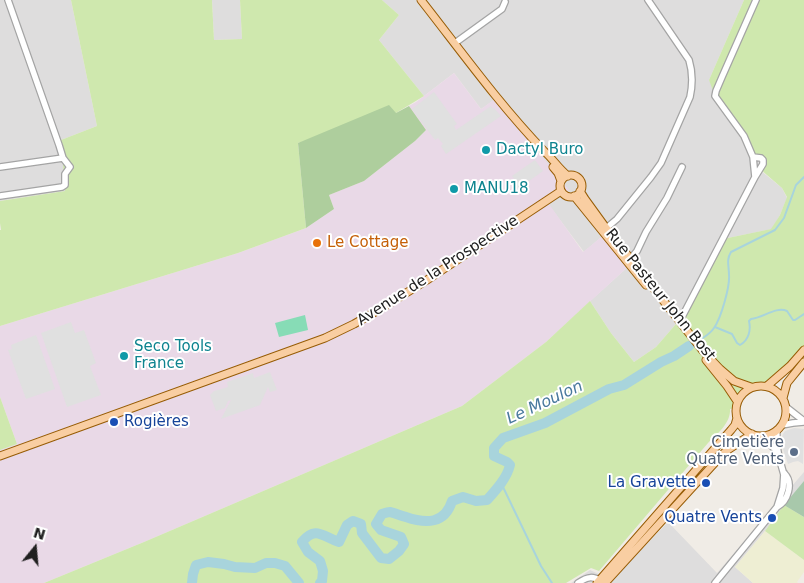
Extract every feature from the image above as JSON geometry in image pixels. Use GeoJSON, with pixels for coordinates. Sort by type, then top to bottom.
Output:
{"type":"FeatureCollection","features":[{"type":"Feature","properties":{"kind":"main road"},"geometry":{"type":"LineString","coordinates":[[421,0],[558,173],[561,181],[561,191],[566,195],[577,193],[581,187],[580,180],[575,176],[568,176],[561,181]]}},
{"type":"Feature","properties":{"kind":"main road"},"geometry":{"type":"LineString","coordinates":[[522,127],[560,170],[568,176]]}},
{"type":"Feature","properties":{"kind":"main road","name":"Avenue de la Prospective"},"geometry":{"type":"LineString","coordinates":[[0,456],[347,328],[427,280],[561,191]]}},
{"type":"Feature","properties":{"kind":"main road","name":"Rue Pasteur John Bost"},"geometry":{"type":"LineString","coordinates":[[577,193],[702,352],[737,401]]}},
{"type":"Feature","properties":{"kind":"main road","name":"Rue Pasteur John Bost"},"geometry":{"type":"LineString","coordinates":[[604,229],[631,258],[689,337]]}},
{"type":"Feature","properties":{"kind":"main road"},"geometry":{"type":"LineString","coordinates":[[767,386],[790,366],[804,350]]}},
{"type":"Feature","properties":{"kind":"main road","name":"Rue Pasteur John Bost"},"geometry":{"type":"LineString","coordinates":[[702,352],[734,381],[751,387]]}},
{"type":"Feature","properties":{"kind":"main road"},"geometry":{"type":"LineString","coordinates":[[783,398],[787,383],[804,362]]}},
{"type":"Feature","properties":{"kind":"main road"},"geometry":{"type":"LineString","coordinates":[[767,386],[773,388],[783,398],[786,406],[785,420],[779,428],[767,435],[761,436],[752,434],[742,428],[737,418],[736,408],[737,401],[741,395],[751,387],[767,386]]}},
{"type":"Feature","properties":{"kind":"main road"},"geometry":{"type":"LineString","coordinates":[[602,582],[735,425],[737,418]]}},
{"type":"Feature","properties":{"kind":"main road"},"geometry":{"type":"LineString","coordinates":[[602,582],[726,451],[752,434]]}},
{"type":"Feature","properties":{"kind":"street"},"geometry":{"type":"LineString","coordinates":[[0,196],[62,187],[65,185],[65,174],[70,167],[63,158],[8,0]]}},
{"type":"Feature","properties":{"kind":"street"},"geometry":{"type":"LineString","coordinates":[[604,229],[617,219],[661,163],[690,97],[692,70],[689,60],[648,0]]}},
{"type":"Feature","properties":{"kind":"street"},"geometry":{"type":"LineString","coordinates":[[754,177],[753,157],[744,136],[715,96],[756,0]]}},
{"type":"Feature","properties":{"kind":"street"},"geometry":{"type":"LineString","coordinates":[[455,43],[502,8],[505,2]]}},
{"type":"Feature","properties":{"kind":"street"},"geometry":{"type":"LineString","coordinates":[[679,321],[724,239],[754,177],[763,164],[763,160],[753,157]]}},
{"type":"Feature","properties":{"kind":"street"},"geometry":{"type":"LineString","coordinates":[[0,167],[63,158]]}},
{"type":"Feature","properties":{"kind":"street"},"geometry":{"type":"LineString","coordinates":[[631,258],[668,198],[682,167]]}},
{"type":"Feature","properties":{"kind":"street"},"geometry":{"type":"LineString","coordinates":[[786,406],[804,422]]}},
{"type":"Feature","properties":{"kind":"street"},"geometry":{"type":"LineString","coordinates":[[715,583],[777,507],[785,500],[791,487],[786,485],[777,451],[776,444],[779,428],[792,423],[804,422]]}},
{"type":"Feature","properties":{"kind":"street"},"geometry":{"type":"LineString","coordinates":[[761,436],[777,451]]}},
{"type":"Feature","properties":{"kind":"street"},"geometry":{"type":"LineString","coordinates":[[777,507],[783,488],[784,473]]}},
{"type":"Feature","properties":{"kind":"street"},"geometry":{"type":"LineString","coordinates":[[578,583],[590,577],[602,582]]}},
{"type":"Feature","properties":{"kind":"shaded area"},"geometry":{"type":"Polygon","coordinates":[[[0,0],[71,0],[97,126],[61,140],[65,191],[0,201],[0,0]]]}},
{"type":"Feature","properties":{"kind":"shaded area"},"geometry":{"type":"Polygon","coordinates":[[[212,0],[241,0],[242,39],[214,40],[212,0]]]}},
{"type":"Feature","properties":{"kind":"shaded area"},"geometry":{"type":"Polygon","coordinates":[[[382,0],[744,0],[709,80],[761,158],[760,170],[782,188],[787,198],[780,215],[772,229],[723,239],[682,317],[656,347],[634,362],[611,333],[590,301],[630,265],[605,234],[584,252],[548,204],[568,190],[496,99],[481,109],[454,73],[424,96],[379,40],[399,15],[382,0]]]}},
{"type":"Feature","properties":{"kind":"shaded area"},"geometry":{"type":"Polygon","coordinates":[[[454,73],[481,109],[496,98],[569,190],[549,204],[583,252],[605,234],[630,265],[546,342],[462,406],[44,583],[0,583],[0,450],[17,444],[0,397],[0,326],[238,253],[306,228],[334,209],[329,195],[364,181],[415,141],[426,130],[409,106],[454,73]]]}},
{"type":"Feature","properties":{"kind":"shaded area"},"geometry":{"type":"Polygon","coordinates":[[[434,92],[457,124],[454,126],[456,130],[491,106],[501,116],[446,154],[441,146],[443,144],[438,138],[435,140],[412,109],[434,92]]]}},
{"type":"Feature","properties":{"kind":"shaded area"},"geometry":{"type":"Polygon","coordinates":[[[535,160],[543,171],[518,189],[512,182],[515,180],[512,176],[535,160]]]}},
{"type":"Feature","properties":{"kind":"shaded area"},"geometry":{"type":"Polygon","coordinates":[[[71,322],[75,333],[84,330],[96,363],[90,366],[101,395],[67,407],[41,333],[71,322]]]}},
{"type":"Feature","properties":{"kind":"shaded area"},"geometry":{"type":"Polygon","coordinates":[[[36,335],[55,389],[26,399],[8,350],[12,349],[11,345],[36,335]]]}},
{"type":"Feature","properties":{"kind":"shaded area"},"geometry":{"type":"Polygon","coordinates":[[[270,372],[277,390],[270,392],[268,387],[260,405],[221,419],[231,400],[228,401],[225,408],[216,411],[210,395],[214,391],[228,387],[227,382],[253,373],[254,378],[270,372]]]}},
{"type":"Feature","properties":{"kind":"shaded area","name":"Cimetière Quatre Vents"},"geometry":{"type":"Polygon","coordinates":[[[794,428],[804,429],[803,464],[798,461],[788,464],[781,443],[785,431],[794,428]]]}},
{"type":"Feature","properties":{"kind":"shaded area"},"geometry":{"type":"Polygon","coordinates":[[[804,472],[804,517],[784,506],[735,567],[753,583],[571,583],[590,570],[612,580],[668,522],[717,573],[804,472]]]}},
{"type":"Feature","properties":{"kind":"green space"},"geometry":{"type":"Polygon","coordinates":[[[71,0],[212,0],[214,40],[242,39],[240,0],[382,0],[399,15],[379,40],[424,96],[396,113],[298,143],[306,228],[238,253],[0,326],[0,201],[65,191],[61,140],[97,126],[71,0]]]}},
{"type":"Feature","properties":{"kind":"green space"},"geometry":{"type":"Polygon","coordinates":[[[744,0],[804,0],[804,350],[767,386],[756,386],[743,393],[736,408],[730,409],[730,414],[723,428],[708,443],[599,571],[591,568],[566,583],[44,583],[462,406],[546,342],[590,301],[611,333],[634,362],[656,347],[682,317],[723,239],[771,229],[780,215],[787,197],[782,188],[760,169],[763,160],[753,157],[752,152],[715,96],[709,80],[744,0]]]}},
{"type":"Feature","properties":{"kind":"green space"},"geometry":{"type":"Polygon","coordinates":[[[389,105],[396,113],[409,106],[426,130],[415,141],[364,181],[329,195],[334,209],[306,228],[298,143],[389,105]]]}},
{"type":"Feature","properties":{"kind":"green space"},"geometry":{"type":"Polygon","coordinates":[[[305,315],[308,330],[279,337],[275,323],[305,315]]]}},
{"type":"Feature","properties":{"kind":"green space"},"geometry":{"type":"Polygon","coordinates":[[[0,397],[17,444],[0,450],[0,397]]]}},
{"type":"Feature","properties":{"kind":"green space"},"geometry":{"type":"Polygon","coordinates":[[[804,481],[804,517],[784,505],[804,481]]]}},
{"type":"Feature","properties":{"kind":"green space"},"geometry":{"type":"Polygon","coordinates":[[[784,505],[804,517],[804,560],[765,531],[784,505]]]}},
{"type":"Feature","properties":{"kind":"green space"},"geometry":{"type":"Polygon","coordinates":[[[765,531],[804,560],[804,572],[798,583],[753,583],[735,567],[765,531]]]}},
{"type":"Feature","properties":{"kind":"waterway","name":"Le Moulon"},"geometry":{"type":"LineString","coordinates":[[699,341],[714,328],[722,310],[728,287],[729,255],[731,252],[775,230],[784,218],[796,185],[804,177]]}},
{"type":"Feature","properties":{"kind":"waterway"},"geometry":{"type":"LineString","coordinates":[[715,327],[732,334],[740,345],[747,338],[750,328],[749,321],[751,319],[778,310],[787,311],[793,320],[804,314]]}},
{"type":"Feature","properties":{"kind":"waterway","name":"Le Moulon"},"geometry":{"type":"LineString","coordinates":[[689,346],[695,343]]}},
{"type":"Feature","properties":{"kind":"waterway","name":"Le Moulon"},"geometry":{"type":"LineString","coordinates":[[320,583],[323,571],[320,561],[308,552],[302,542],[311,534],[320,534],[339,542],[347,525],[353,521],[361,524],[362,533],[381,558],[389,559],[404,544],[401,537],[381,530],[376,524],[382,514],[390,512],[427,521],[440,518],[449,509],[452,501],[463,497],[476,501],[487,500],[509,470],[510,465],[507,462],[494,456],[494,448],[503,438],[545,423],[609,389],[624,385],[689,346]]}},
{"type":"Feature","properties":{"kind":"waterway"},"geometry":{"type":"LineString","coordinates":[[500,485],[503,487],[541,566],[552,583]]}},
{"type":"Feature","properties":{"kind":"waterway","name":"Le Moulon"},"geometry":{"type":"LineString","coordinates":[[192,583],[196,565],[208,562],[235,567],[255,568],[266,563],[275,563],[285,566],[299,583]]}},
{"type":"Feature","properties":{"kind":"place","name":"Dactyl Buro"},"geometry":{"type":"Point","coordinates":[486,150]}},
{"type":"Feature","properties":{"kind":"place","name":"MANU18"},"geometry":{"type":"Point","coordinates":[454,189]}},
{"type":"Feature","properties":{"kind":"place","name":"Le Cottage"},"geometry":{"type":"Point","coordinates":[317,243]}},
{"type":"Feature","properties":{"kind":"place","name":"Seco Tools France"},"geometry":{"type":"Point","coordinates":[124,356]}},
{"type":"Feature","properties":{"kind":"place","name":"Rogières"},"geometry":{"type":"Point","coordinates":[114,422]}},
{"type":"Feature","properties":{"kind":"place","name":"Cimetière Quatre Vents"},"geometry":{"type":"Point","coordinates":[794,452]}},
{"type":"Feature","properties":{"kind":"place","name":"La Gravette"},"geometry":{"type":"Point","coordinates":[706,483]}},
{"type":"Feature","properties":{"kind":"place","name":"Quatre Vents"},"geometry":{"type":"Point","coordinates":[772,518]}}]}
